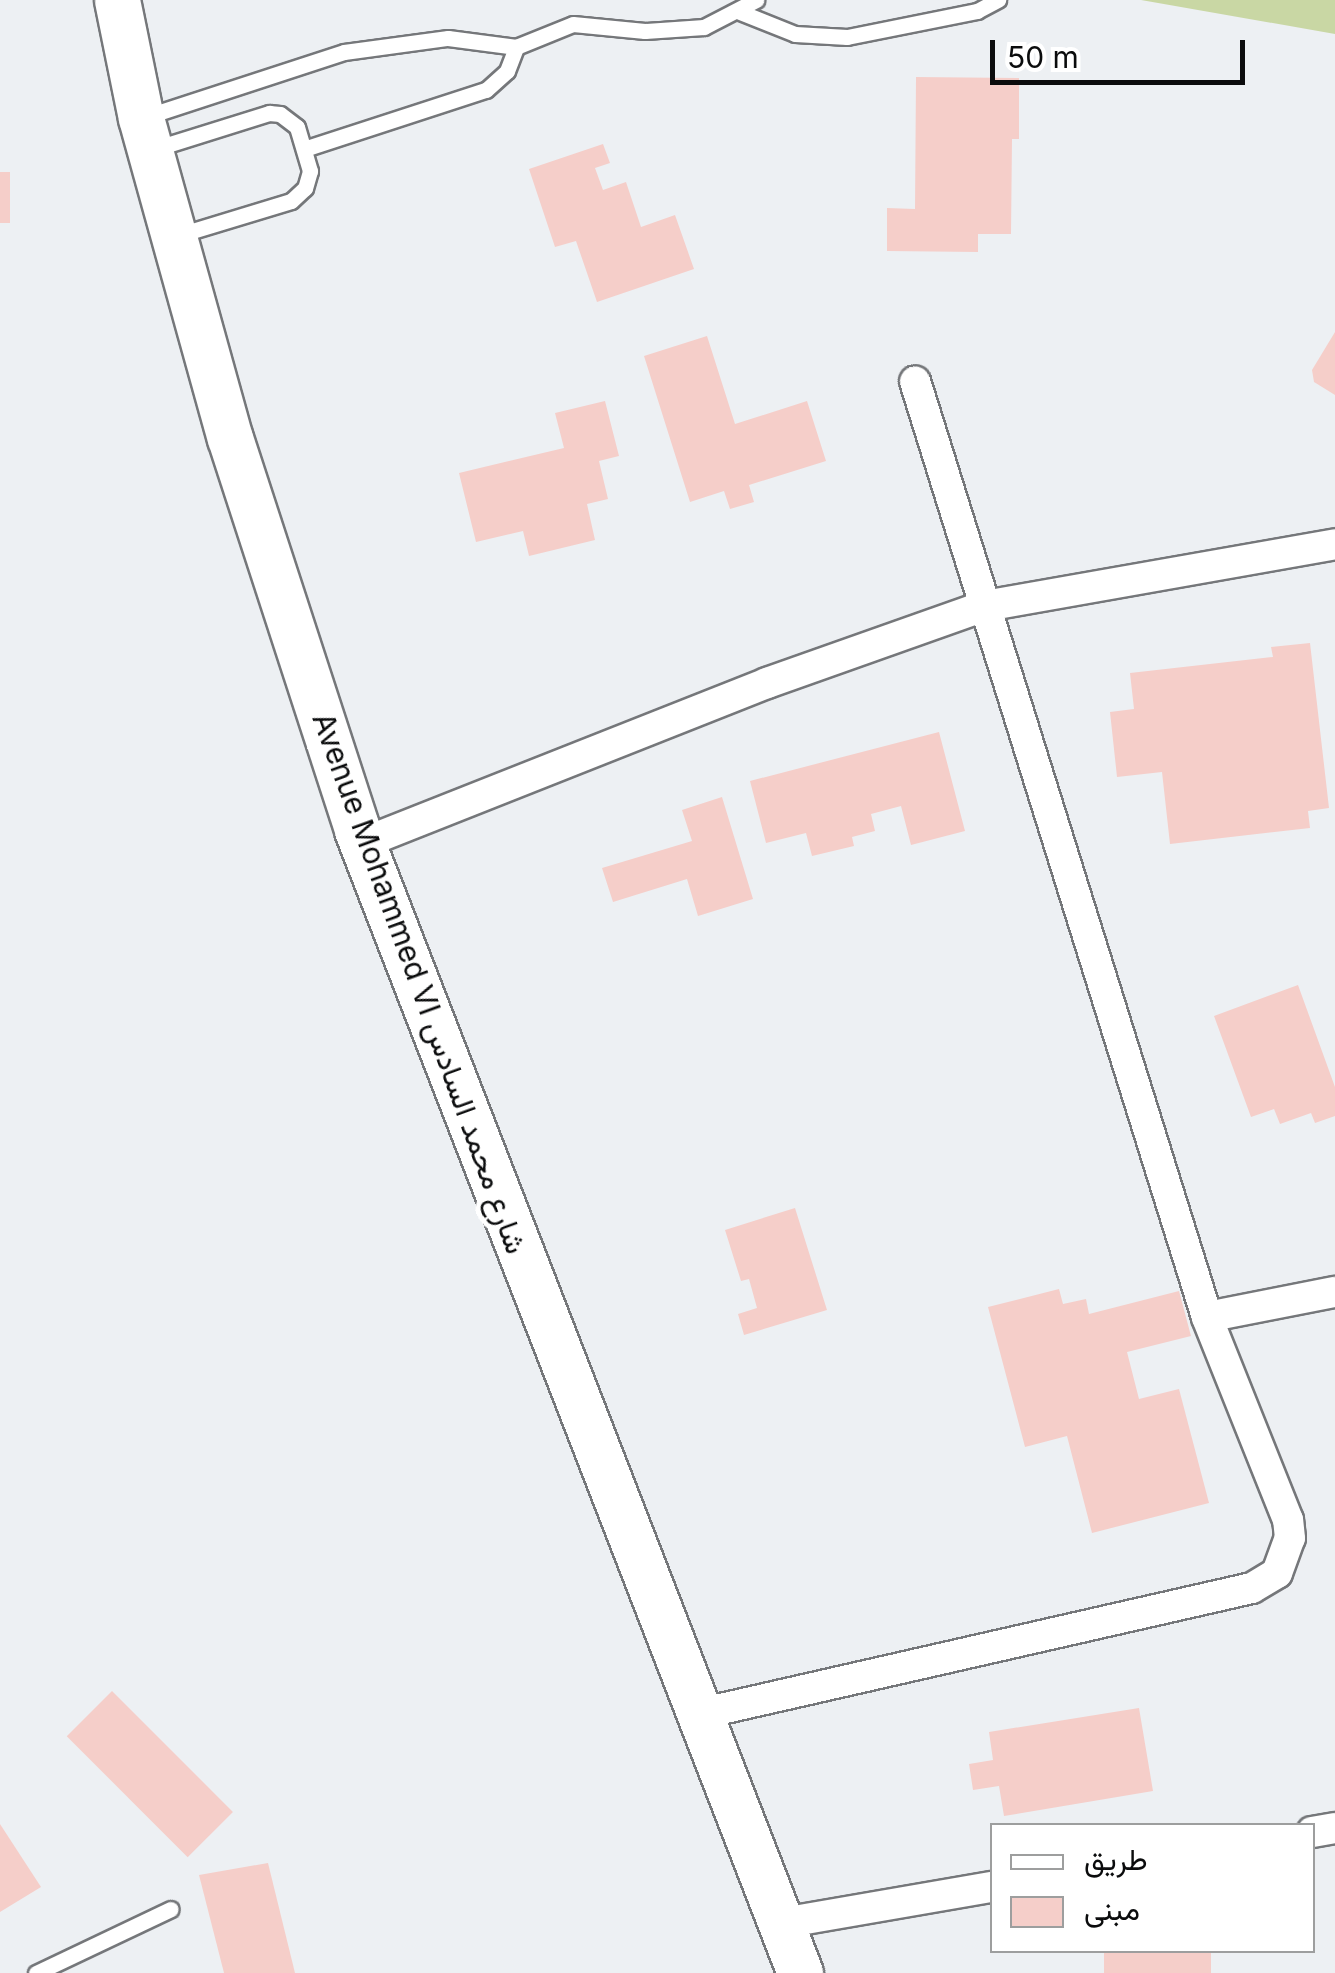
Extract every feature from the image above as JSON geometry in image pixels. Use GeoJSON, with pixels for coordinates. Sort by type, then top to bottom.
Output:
{"type":"FeatureCollection","features":[{"type":"Feature","properties":{"kind":"main road","name":"Avenue Mohammed VI شارع محمد السادس"},"geometry":{"type":"LineString","coordinates":[[117,0],[145,134],[230,438],[362,843],[700,1714],[789,1954]]}},
{"type":"Feature","properties":{"kind":"street"},"geometry":{"type":"LineString","coordinates":[[700,1714],[1252,1588],[1276,1573],[1290,1538],[1288,1520],[1207,1317],[914,381]]}},
{"type":"Feature","properties":{"kind":"street"},"geometry":{"type":"LineString","coordinates":[[362,843],[768,683],[985,606],[1335,544]]}},
{"type":"Feature","properties":{"kind":"street"},"geometry":{"type":"LineString","coordinates":[[1207,1317],[1335,1292]]}},
{"type":"Feature","properties":{"kind":"street"},"geometry":{"type":"LineString","coordinates":[[789,1954],[990,1888]]}},
{"type":"Feature","properties":{"kind":"lane"},"geometry":{"type":"LineString","coordinates":[[145,134],[344,52],[448,38],[516,47],[574,24],[673,31],[704,27],[740,12],[756,0]]}},
{"type":"Feature","properties":{"kind":"lane"},"geometry":{"type":"LineString","coordinates":[[740,12],[795,34],[846,38],[977,12],[998,0]]}},
{"type":"Feature","properties":{"kind":"lane"},"geometry":{"type":"LineString","coordinates":[[304,149],[486,90],[507,70],[516,47]]}},
{"type":"Feature","properties":{"kind":"lane"},"geometry":{"type":"LineString","coordinates":[[145,134],[269,113],[290,119],[304,149],[308,180],[291,201],[174,236]]}},
{"type":"Feature","properties":{"kind":"lane"},"geometry":{"type":"LineString","coordinates":[[36,1973],[171,1909]]}},
{"type":"Feature","properties":{"kind":"green space"},"geometry":{"type":"Polygon","coordinates":[[[1141,0],[1335,0],[1335,34],[1141,0]]]}},
{"type":"Feature","properties":{"kind":"building"},"geometry":{"type":"Polygon","coordinates":[[[916,77],[1019,78],[1019,139],[1012,139],[1011,234],[978,234],[978,252],[887,251],[887,208],[915,209],[916,77]]]}},
{"type":"Feature","properties":{"kind":"building"},"geometry":{"type":"Polygon","coordinates":[[[603,144],[610,163],[595,168],[603,190],[626,182],[641,227],[675,215],[694,269],[597,302],[576,241],[555,247],[529,169],[603,144]]]}},
{"type":"Feature","properties":{"kind":"building"},"geometry":{"type":"Polygon","coordinates":[[[0,172],[10,172],[10,223],[0,223],[0,172]]]}},
{"type":"Feature","properties":{"kind":"building"},"geometry":{"type":"Polygon","coordinates":[[[1335,332],[1335,395],[1314,382],[1312,370],[1335,332]]]}},
{"type":"Feature","properties":{"kind":"building"},"geometry":{"type":"Polygon","coordinates":[[[707,336],[735,424],[807,401],[826,461],[749,485],[754,502],[730,509],[724,491],[690,502],[644,356],[707,336]]]}},
{"type":"Feature","properties":{"kind":"building"},"geometry":{"type":"Polygon","coordinates":[[[605,401],[619,456],[599,461],[608,499],[587,504],[595,540],[529,556],[523,531],[476,542],[459,473],[564,448],[555,413],[605,401]]]}},
{"type":"Feature","properties":{"kind":"building"},"geometry":{"type":"Polygon","coordinates":[[[1310,643],[1329,808],[1308,811],[1310,828],[1170,844],[1162,772],[1117,777],[1110,712],[1134,709],[1130,673],[1273,657],[1271,647],[1310,643]]]}},
{"type":"Feature","properties":{"kind":"building"},"geometry":{"type":"Polygon","coordinates":[[[939,732],[965,831],[911,845],[901,806],[871,814],[875,831],[852,837],[854,846],[812,856],[806,833],[766,843],[750,781],[939,732]]]}},
{"type":"Feature","properties":{"kind":"building"},"geometry":{"type":"Polygon","coordinates":[[[722,797],[753,899],[698,916],[687,879],[613,902],[602,868],[692,841],[682,810],[722,797]]]}},
{"type":"Feature","properties":{"kind":"building"},"geometry":{"type":"Polygon","coordinates":[[[1298,985],[1335,1087],[1335,1116],[1315,1123],[1311,1113],[1280,1124],[1274,1109],[1251,1117],[1214,1016],[1298,985]]]}},
{"type":"Feature","properties":{"kind":"building"},"geometry":{"type":"Polygon","coordinates":[[[795,1208],[827,1310],[744,1335],[738,1314],[757,1308],[749,1279],[741,1281],[725,1230],[795,1208]]]}},
{"type":"Feature","properties":{"kind":"building"},"geometry":{"type":"Polygon","coordinates":[[[1059,1289],[1063,1304],[1086,1299],[1089,1314],[1179,1291],[1191,1336],[1127,1352],[1139,1399],[1179,1389],[1209,1503],[1092,1533],[1067,1436],[1025,1447],[988,1307],[1059,1289]]]}},
{"type":"Feature","properties":{"kind":"building"},"geometry":{"type":"Polygon","coordinates":[[[112,1691],[233,1812],[188,1857],[67,1736],[112,1691]]]}},
{"type":"Feature","properties":{"kind":"building"},"geometry":{"type":"Polygon","coordinates":[[[1139,1708],[1153,1791],[1004,1816],[999,1786],[973,1790],[969,1764],[993,1760],[989,1732],[1139,1708]]]}},
{"type":"Feature","properties":{"kind":"building"},"geometry":{"type":"Polygon","coordinates":[[[0,1824],[41,1887],[0,1912],[0,1824]]]}},
{"type":"Feature","properties":{"kind":"building"},"geometry":{"type":"Polygon","coordinates":[[[268,1863],[295,1973],[224,1973],[199,1875],[268,1863]]]}},
{"type":"Feature","properties":{"kind":"building"},"geometry":{"type":"Polygon","coordinates":[[[1104,1953],[1211,1953],[1211,1973],[1104,1973],[1104,1953]]]}}]}
